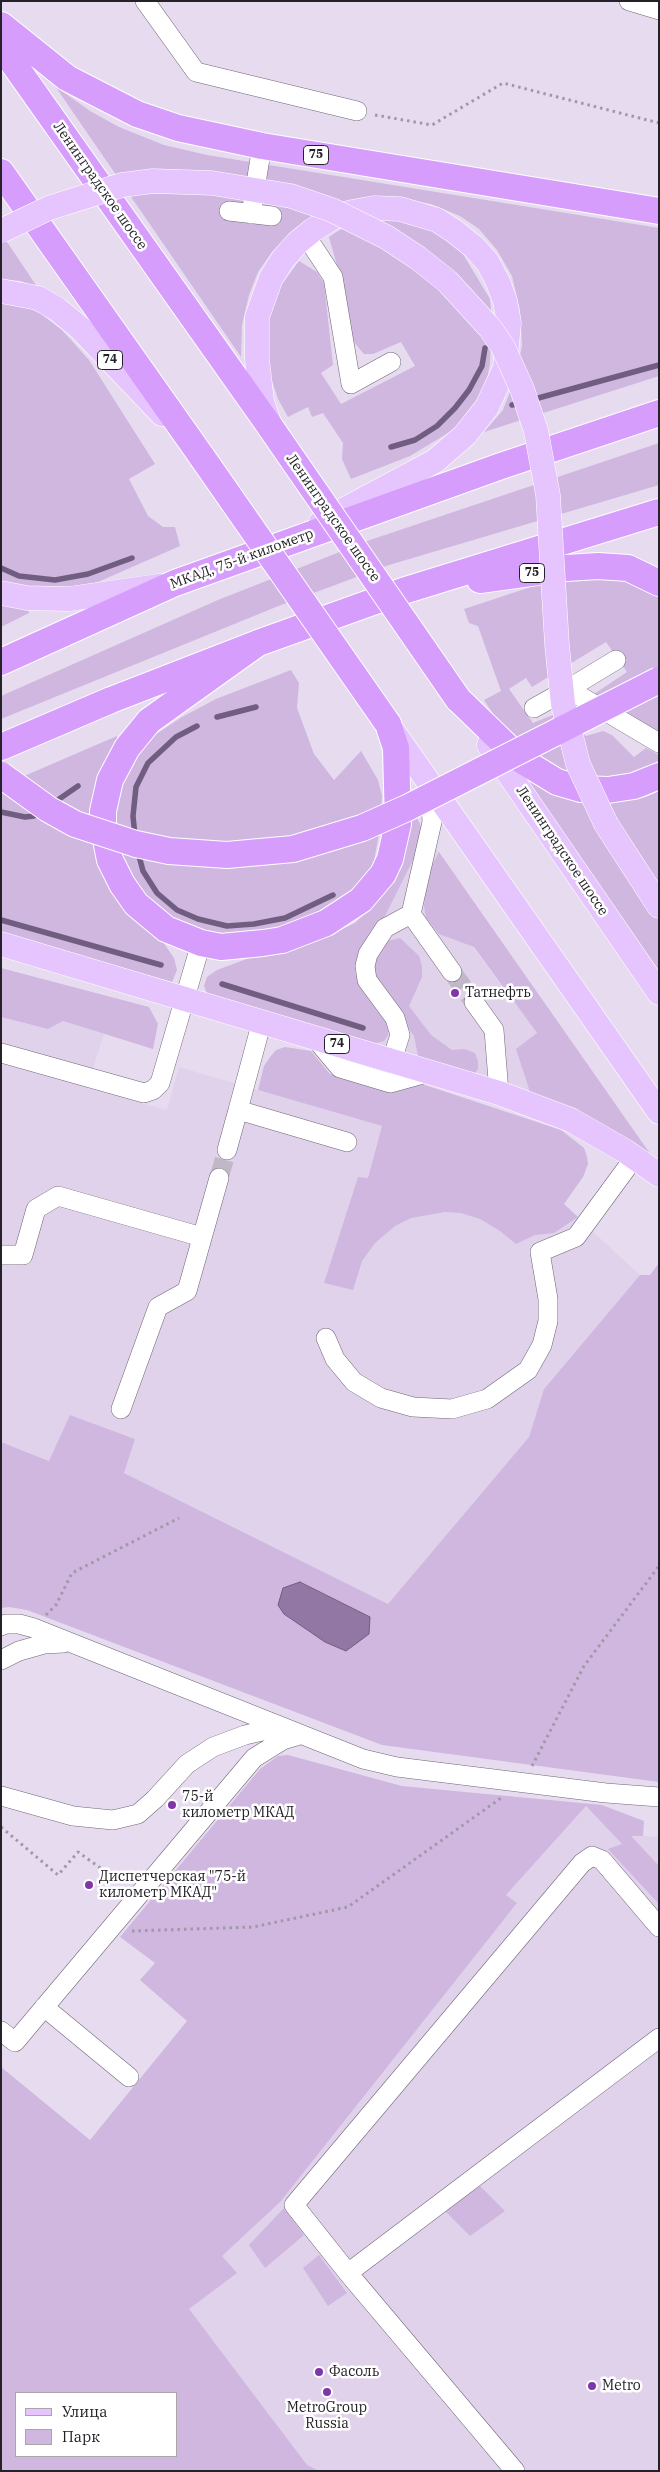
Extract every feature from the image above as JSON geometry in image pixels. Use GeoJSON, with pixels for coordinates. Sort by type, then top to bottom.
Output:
{"type":"FeatureCollection","features":[{"type":"Feature","properties":{"kind":"highway","name":"75"},"geometry":{"type":"LineString","coordinates":[[1,25],[67,78],[137,114],[178,128],[262,146],[659,211]]}},
{"type":"Feature","properties":{"kind":"highway","name":"Ленинградское шоссе"},"geometry":{"type":"LineString","coordinates":[[1,46],[271,428],[458,699]]}},
{"type":"Feature","properties":{"kind":"highway"},"geometry":{"type":"LineString","coordinates":[[1,172],[202,456],[388,724],[396,748],[398,824],[390,859],[374,887],[346,912],[326,923],[282,940],[222,947],[201,943],[166,929],[136,904],[122,884],[106,844],[103,825],[106,797],[117,764],[143,728],[258,643]]}},
{"type":"Feature","properties":{"kind":"highway","name":"МКАД, 75-й километр"},"geometry":{"type":"LineString","coordinates":[[1,662],[175,583],[275,546],[659,413]]}},
{"type":"Feature","properties":{"kind":"highway"},"geometry":{"type":"LineString","coordinates":[[1,747],[111,700],[258,643],[403,591],[659,512]]}},
{"type":"Feature","properties":{"kind":"highway","name":"75"},"geometry":{"type":"LineString","coordinates":[[403,591],[567,568],[598,566],[628,568],[659,583]]}},
{"type":"Feature","properties":{"kind":"highway"},"geometry":{"type":"LineString","coordinates":[[1,775],[48,809],[75,824],[136,844],[169,851],[227,855],[293,849],[362,828],[407,808],[659,680]]}},
{"type":"Feature","properties":{"kind":"highway"},"geometry":{"type":"LineString","coordinates":[[458,699],[522,760],[557,782],[581,789],[608,790],[634,786],[659,776]]}},
{"type":"Feature","properties":{"kind":"main road"},"geometry":{"type":"LineString","coordinates":[[1,232],[49,208],[122,185],[182,181],[244,187],[310,201],[386,237],[426,264],[471,306],[503,347],[522,389],[536,431],[548,495],[560,684],[572,746],[581,772],[606,824],[659,906]]}},
{"type":"Feature","properties":{"kind":"main road"},"geometry":{"type":"LineString","coordinates":[[271,428],[262,402],[256,337],[257,317],[262,300],[279,266],[297,243],[332,218],[374,208],[400,209],[437,220],[474,246],[488,263],[498,282],[505,301],[508,323],[508,346],[505,368],[488,407],[465,436],[436,461],[275,546]]}},
{"type":"Feature","properties":{"kind":"main road","name":"74"},"geometry":{"type":"LineString","coordinates":[[1,291],[38,298],[57,308],[80,328],[202,456]]}},
{"type":"Feature","properties":{"kind":"main road"},"geometry":{"type":"LineString","coordinates":[[1,593],[27,598],[69,599],[175,583]]}},
{"type":"Feature","properties":{"kind":"main road","name":"Ленинградское шоссе"},"geometry":{"type":"LineString","coordinates":[[458,699],[659,993]]}},
{"type":"Feature","properties":{"kind":"main road"},"geometry":{"type":"LineString","coordinates":[[388,724],[659,1112]]}},
{"type":"Feature","properties":{"kind":"main road","name":"74"},"geometry":{"type":"LineString","coordinates":[[1,944],[499,1092],[571,1120],[659,1175]]}},
{"type":"Feature","properties":{"kind":"street"},"geometry":{"type":"LineString","coordinates":[[144,1],[196,72],[357,111]]}},
{"type":"Feature","properties":{"kind":"street"},"geometry":{"type":"LineString","coordinates":[[629,1],[659,10]]}},
{"type":"Feature","properties":{"kind":"street"},"geometry":{"type":"LineString","coordinates":[[251,214],[262,146]]}},
{"type":"Feature","properties":{"kind":"street"},"geometry":{"type":"LineString","coordinates":[[229,212],[272,216]]}},
{"type":"Feature","properties":{"kind":"street"},"geometry":{"type":"LineString","coordinates":[[306,236],[334,277],[350,384],[391,362]]}},
{"type":"Feature","properties":{"kind":"street"},"geometry":{"type":"LineString","coordinates":[[534,708],[616,660]]}},
{"type":"Feature","properties":{"kind":"street"},"geometry":{"type":"LineString","coordinates":[[568,689],[659,743]]}},
{"type":"Feature","properties":{"kind":"street"},"geometry":{"type":"LineString","coordinates":[[430,783],[432,822],[411,914],[452,972]]}},
{"type":"Feature","properties":{"kind":"street"},"geometry":{"type":"LineString","coordinates":[[392,1060],[400,1036],[395,1018],[367,980],[365,966],[368,954],[385,928],[411,914]]}},
{"type":"Feature","properties":{"kind":"street"},"geometry":{"type":"LineString","coordinates":[[1,1053],[144,1092],[154,1090],[160,1083],[201,943]]}},
{"type":"Feature","properties":{"kind":"street"},"geometry":{"type":"LineString","coordinates":[[474,1002],[494,1030],[499,1092]]}},
{"type":"Feature","properties":{"kind":"street"},"geometry":{"type":"LineString","coordinates":[[227,1150],[262,1022]]}},
{"type":"Feature","properties":{"kind":"street"},"geometry":{"type":"LineString","coordinates":[[314,1037],[340,1068],[390,1083],[430,1072]]}},
{"type":"Feature","properties":{"kind":"street"},"geometry":{"type":"LineString","coordinates":[[238,1110],[347,1142]]}},
{"type":"Feature","properties":{"kind":"street"},"geometry":{"type":"LineString","coordinates":[[326,1338],[335,1359],[354,1382],[381,1398],[413,1407],[452,1409],[487,1399],[528,1370],[542,1345],[548,1322],[548,1299],[540,1252],[576,1237],[634,1158]]}},
{"type":"Feature","properties":{"kind":"street"},"geometry":{"type":"LineString","coordinates":[[121,1409],[158,1307],[187,1291],[219,1178]]}},
{"type":"Feature","properties":{"kind":"street"},"geometry":{"type":"LineString","coordinates":[[1,1255],[22,1255],[36,1208],[58,1196],[202,1237]]}},
{"type":"Feature","properties":{"kind":"street"},"geometry":{"type":"LineString","coordinates":[[1,1626],[19,1624],[34,1628],[364,1759],[397,1767],[606,1793],[659,1797]]}},
{"type":"Feature","properties":{"kind":"street"},"geometry":{"type":"LineString","coordinates":[[1,1660],[19,1651],[44,1644],[70,1643]]}},
{"type":"Feature","properties":{"kind":"street"},"geometry":{"type":"LineString","coordinates":[[1,1796],[74,1816],[113,1820],[138,1814],[155,1799],[187,1764],[213,1748],[245,1735],[280,1727]]}},
{"type":"Feature","properties":{"kind":"street"},"geometry":{"type":"LineString","coordinates":[[1,2031],[15,2042],[254,1758],[283,1740],[300,1735]]}},
{"type":"Feature","properties":{"kind":"street"},"geometry":{"type":"LineString","coordinates":[[515,2471],[348,2273],[294,2205],[582,1862],[592,1856],[602,1860],[659,1927]]}},
{"type":"Feature","properties":{"kind":"street"},"geometry":{"type":"LineString","coordinates":[[44,2007],[129,2077]]}},
{"type":"Feature","properties":{"kind":"street"},"geometry":{"type":"LineString","coordinates":[[348,2273],[659,2038]]}},
{"type":"Feature","properties":{"kind":"path"},"geometry":{"type":"LineString","coordinates":[[357,111],[432,125],[503,83],[659,123]]}},
{"type":"Feature","properties":{"kind":"path"},"geometry":{"type":"LineString","coordinates":[[34,1628],[56,1605],[72,1573],[179,1518]]}},
{"type":"Feature","properties":{"kind":"path"},"geometry":{"type":"LineString","coordinates":[[127,1931],[252,1927],[348,1907],[524,1782],[584,1666],[659,1566]]}},
{"type":"Feature","properties":{"kind":"path"},"geometry":{"type":"LineString","coordinates":[[1,1827],[58,1875],[78,1852],[106,1872],[137,1873],[148,1882]]}},
{"type":"Feature","properties":{"kind":"shaded area"},"geometry":{"type":"Polygon","coordinates":[[[423,831],[439,852],[431,867],[473,947],[537,1033],[531,1095],[369,1045],[355,972],[356,962],[423,831]]]}},
{"type":"Feature","properties":{"kind":"shaded area"},"geometry":{"type":"Polygon","coordinates":[[[1,1017],[48,1029],[63,1021],[104,1034],[87,1088],[167,1110],[179,1067],[382,1126],[563,1204],[640,1275],[544,1389],[529,1437],[388,1604],[124,1473],[135,1439],[70,1415],[50,1461],[1,1442],[1,1017]]]}},
{"type":"Feature","properties":{"kind":"shaded area"},"geometry":{"type":"Polygon","coordinates":[[[300,1582],[370,1617],[369,1634],[346,1651],[325,1642],[284,1614],[278,1605],[283,1588],[300,1582]]]}},
{"type":"Feature","properties":{"kind":"shaded area"},"geometry":{"type":"Polygon","coordinates":[[[586,1806],[622,1844],[631,1835],[659,1837],[659,2471],[125,2471],[178,2457],[178,2392],[99,2392],[517,1904],[506,1895],[586,1806]]]}},
{"type":"Feature","properties":{"kind":"green space"},"geometry":{"type":"Polygon","coordinates":[[[55,86],[90,111],[119,127],[164,145],[207,155],[659,228],[659,376],[484,432],[503,410],[516,376],[522,345],[520,310],[512,276],[497,250],[479,229],[460,216],[431,204],[404,199],[355,199],[328,208],[288,236],[272,252],[258,272],[249,295],[242,325],[241,357],[55,86]]]}},
{"type":"Feature","properties":{"kind":"green space"},"geometry":{"type":"Polygon","coordinates":[[[369,219],[399,220],[433,230],[463,254],[490,299],[492,321],[490,363],[487,381],[481,394],[453,430],[410,456],[351,479],[342,459],[343,443],[323,413],[312,417],[308,407],[288,417],[278,399],[269,372],[265,339],[270,311],[282,284],[299,261],[317,272],[324,283],[333,365],[321,373],[341,404],[415,366],[401,342],[373,354],[364,354],[353,341],[343,287],[329,237],[341,229],[369,219]]]}},
{"type":"Feature","properties":{"kind":"green space"},"geometry":{"type":"Polygon","coordinates":[[[1,233],[38,288],[21,281],[1,279],[1,233]]]}},
{"type":"Feature","properties":{"kind":"green space"},"geometry":{"type":"Polygon","coordinates":[[[1,303],[27,307],[41,314],[62,330],[89,360],[155,464],[129,479],[148,516],[163,527],[175,527],[180,546],[98,582],[60,588],[28,587],[1,581],[1,303]]]}},
{"type":"Feature","properties":{"kind":"green space"},"geometry":{"type":"Polygon","coordinates":[[[659,443],[659,485],[389,565],[276,607],[1,719],[1,696],[218,600],[370,540],[659,443]]]}},
{"type":"Feature","properties":{"kind":"green space"},"geometry":{"type":"Polygon","coordinates":[[[572,576],[619,578],[659,595],[659,733],[591,696],[627,672],[606,642],[532,687],[526,678],[509,689],[533,723],[555,714],[586,736],[603,731],[612,735],[634,757],[646,748],[659,755],[659,760],[643,771],[618,780],[553,771],[503,729],[484,700],[501,691],[478,626],[469,623],[464,609],[543,583],[572,576]]]}},
{"type":"Feature","properties":{"kind":"green space"},"geometry":{"type":"Polygon","coordinates":[[[1,605],[28,609],[29,613],[1,627],[1,605]]]}},
{"type":"Feature","properties":{"kind":"green space"},"geometry":{"type":"Polygon","coordinates":[[[291,670],[299,683],[297,708],[314,754],[334,780],[361,751],[378,780],[382,796],[380,828],[374,861],[366,881],[354,896],[287,928],[240,937],[185,927],[142,895],[122,863],[115,823],[117,799],[125,777],[136,756],[155,735],[182,717],[216,699],[291,670]]]}},
{"type":"Feature","properties":{"kind":"green space"},"geometry":{"type":"Polygon","coordinates":[[[117,736],[113,893],[133,920],[163,942],[174,958],[177,970],[172,982],[1,934],[1,786],[117,736]]]}},
{"type":"Feature","properties":{"kind":"green space"},"geometry":{"type":"Polygon","coordinates":[[[523,778],[553,792],[612,802],[646,797],[659,791],[659,971],[523,778]]]}},
{"type":"Feature","properties":{"kind":"green space"},"geometry":{"type":"Polygon","coordinates":[[[414,811],[423,831],[415,856],[381,924],[360,952],[356,962],[355,972],[358,981],[389,1026],[388,1035],[384,1041],[369,1045],[207,994],[204,986],[207,977],[217,970],[252,957],[319,940],[355,923],[379,900],[395,872],[414,811]]]}},
{"type":"Feature","properties":{"kind":"green space"},"geometry":{"type":"Polygon","coordinates":[[[439,852],[658,1165],[531,1095],[516,1049],[537,1033],[474,947],[439,934],[426,918],[424,906],[426,889],[431,867],[439,852]]]}},
{"type":"Feature","properties":{"kind":"green space"},"geometry":{"type":"Polygon","coordinates":[[[400,938],[419,956],[422,966],[422,977],[409,1006],[431,1035],[452,1050],[464,1049],[475,1053],[478,1069],[475,1073],[469,1075],[424,1061],[418,1056],[414,1036],[379,987],[374,977],[373,966],[377,954],[387,941],[400,938]]]}},
{"type":"Feature","properties":{"kind":"green space"},"geometry":{"type":"Polygon","coordinates":[[[1,968],[149,1007],[158,1024],[153,1049],[63,1021],[48,1029],[1,1017],[1,968]]]}},
{"type":"Feature","properties":{"kind":"green space"},"geometry":{"type":"Polygon","coordinates":[[[285,1047],[311,1051],[330,1074],[390,1092],[422,1084],[561,1130],[584,1148],[587,1157],[588,1164],[583,1177],[564,1204],[578,1217],[554,1233],[535,1235],[516,1244],[500,1231],[480,1219],[461,1213],[445,1212],[411,1218],[395,1226],[375,1243],[362,1261],[353,1290],[324,1283],[358,1177],[368,1178],[382,1126],[258,1090],[264,1066],[276,1050],[285,1047]]]}},
{"type":"Feature","properties":{"kind":"green space"},"geometry":{"type":"Polygon","coordinates":[[[659,1263],[659,1782],[382,1745],[27,1610],[9,1607],[1,1608],[1,1442],[49,1461],[70,1415],[135,1439],[124,1473],[388,1604],[529,1437],[544,1389],[640,1275],[650,1275],[659,1263]],[[301,1582],[278,1605],[370,1617],[301,1582]]]}},
{"type":"Feature","properties":{"kind":"green space"},"geometry":{"type":"Polygon","coordinates":[[[288,1755],[402,1786],[602,1805],[644,1821],[643,1836],[631,1836],[659,1866],[659,1904],[608,1849],[622,1844],[586,1806],[506,1895],[517,1903],[280,2202],[222,2256],[237,2273],[189,2309],[307,2465],[319,2471],[1,2471],[1,2067],[90,2140],[187,2021],[140,1980],[155,1963],[120,1937],[260,1769],[278,1756],[288,1755]]]}},
{"type":"Feature","properties":{"kind":"green space"},"geometry":{"type":"Polygon","coordinates":[[[480,2186],[505,2211],[470,2236],[445,2211],[480,2186]]]}},
{"type":"Feature","properties":{"kind":"green space"},"geometry":{"type":"Polygon","coordinates":[[[284,2208],[304,2235],[265,2268],[249,2245],[284,2208]]]}},
{"type":"Feature","properties":{"kind":"green space"},"geometry":{"type":"Polygon","coordinates":[[[319,2255],[347,2293],[328,2306],[303,2268],[319,2255]]]}},
{"type":"Feature","properties":{"kind":"waterway"},"geometry":{"type":"LineString","coordinates":[[391,447],[415,440],[437,426],[455,408],[469,390],[482,366],[485,348]]}},
{"type":"Feature","properties":{"kind":"waterway"},"geometry":{"type":"LineString","coordinates":[[531,400],[659,365]]}},
{"type":"Feature","properties":{"kind":"waterway"},"geometry":{"type":"LineString","coordinates":[[512,405],[522,403]]}},
{"type":"Feature","properties":{"kind":"waterway"},"geometry":{"type":"LineString","coordinates":[[1,568],[19,576],[55,580],[88,574],[132,558]]}},
{"type":"Feature","properties":{"kind":"waterway"},"geometry":{"type":"LineString","coordinates":[[217,717],[256,707]]}},
{"type":"Feature","properties":{"kind":"waterway"},"geometry":{"type":"LineString","coordinates":[[135,836],[133,816],[136,787],[148,763],[176,737],[197,726]]}},
{"type":"Feature","properties":{"kind":"waterway"},"geometry":{"type":"LineString","coordinates":[[52,804],[78,786]]}},
{"type":"Feature","properties":{"kind":"waterway"},"geometry":{"type":"LineString","coordinates":[[1,812],[25,817],[34,816],[40,812]]}},
{"type":"Feature","properties":{"kind":"waterway"},"geometry":{"type":"LineString","coordinates":[[138,852],[143,871],[157,893],[177,910],[198,919],[227,926],[254,924],[285,918],[333,895]]}},
{"type":"Feature","properties":{"kind":"waterway"},"geometry":{"type":"LineString","coordinates":[[1,920],[161,965]]}},
{"type":"Feature","properties":{"kind":"waterway"},"geometry":{"type":"LineString","coordinates":[[222,984],[363,1028]]}},
{"type":"Feature","properties":{"kind":"tunnel"},"geometry":{"type":"LineString","coordinates":[[452,972],[474,1002]]}},
{"type":"Feature","properties":{"kind":"tunnel"},"geometry":{"type":"LineString","coordinates":[[219,1178],[227,1150]]}},
{"type":"Feature","properties":{"kind":"place","name":"Татнефть"},"geometry":{"type":"Point","coordinates":[455,993]}},
{"type":"Feature","properties":{"kind":"place","name":"75-й километр МКАД"},"geometry":{"type":"Point","coordinates":[172,1805]}},
{"type":"Feature","properties":{"kind":"place","name":"Диспетчерская \"75-й километр МКАД\""},"geometry":{"type":"Point","coordinates":[89,1885]}},
{"type":"Feature","properties":{"kind":"place","name":"Фасоль"},"geometry":{"type":"Point","coordinates":[319,2372]}},
{"type":"Feature","properties":{"kind":"place","name":"Metro"},"geometry":{"type":"Point","coordinates":[592,2386]}},
{"type":"Feature","properties":{"kind":"place","name":"MetroGroup Russia"},"geometry":{"type":"Point","coordinates":[327,2392]}}]}
